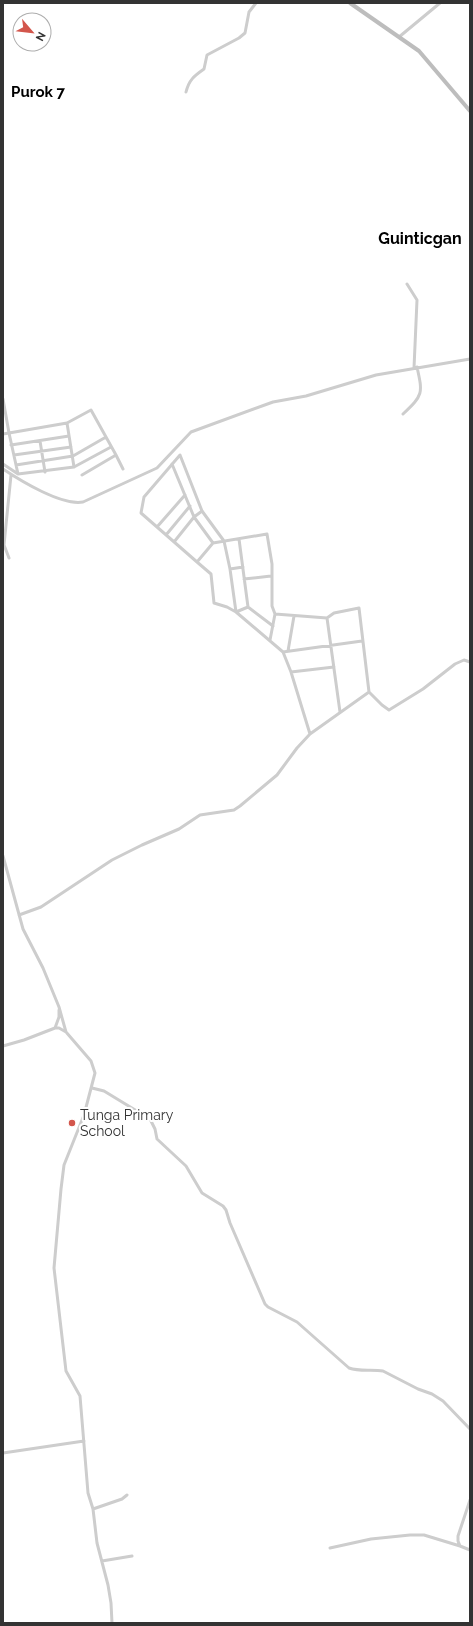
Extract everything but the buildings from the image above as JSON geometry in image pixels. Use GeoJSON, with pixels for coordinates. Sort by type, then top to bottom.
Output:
{"type":"FeatureCollection","features":[{"type":"Feature","properties":{"kind":"main road"},"geometry":{"type":"LineString","coordinates":[[350,3],[419,51],[470,111]]}},
{"type":"Feature","properties":{"kind":"street"},"geometry":{"type":"LineString","coordinates":[[186,92],[188,83],[204,69],[207,55],[239,38],[245,33],[249,12],[256,3]]}},
{"type":"Feature","properties":{"kind":"street"},"geometry":{"type":"LineString","coordinates":[[399,37],[440,3]]}},
{"type":"Feature","properties":{"kind":"street"},"geometry":{"type":"LineString","coordinates":[[403,414],[419,397],[421,392],[415,367],[417,300],[407,284]]}},
{"type":"Feature","properties":{"kind":"street"},"geometry":{"type":"LineString","coordinates":[[3,469],[11,475],[56,498],[78,503],[157,468],[191,432],[272,402],[306,396],[376,375],[415,367],[470,359]]}},
{"type":"Feature","properties":{"kind":"street"},"geometry":{"type":"LineString","coordinates":[[3,400],[18,474]]}},
{"type":"Feature","properties":{"kind":"street"},"geometry":{"type":"LineString","coordinates":[[3,434],[67,423],[91,410],[123,469]]}},
{"type":"Feature","properties":{"kind":"street"},"geometry":{"type":"LineString","coordinates":[[67,423],[74,467]]}},
{"type":"Feature","properties":{"kind":"street"},"geometry":{"type":"LineString","coordinates":[[11,445],[70,436]]}},
{"type":"Feature","properties":{"kind":"street"},"geometry":{"type":"LineString","coordinates":[[16,465],[73,456],[106,437]]}},
{"type":"Feature","properties":{"kind":"street"},"geometry":{"type":"LineString","coordinates":[[40,440],[44,472]]}},
{"type":"Feature","properties":{"kind":"street"},"geometry":{"type":"LineString","coordinates":[[14,455],[71,447]]}},
{"type":"Feature","properties":{"kind":"street"},"geometry":{"type":"LineString","coordinates":[[3,464],[18,474],[44,472],[74,467],[111,447]]}},
{"type":"Feature","properties":{"kind":"street"},"geometry":{"type":"LineString","coordinates":[[177,448],[202,511],[224,541],[230,569],[236,612]]}},
{"type":"Feature","properties":{"kind":"street"},"geometry":{"type":"LineString","coordinates":[[180,455],[144,497],[141,513],[211,574],[214,603],[227,607],[236,612],[283,652],[291,672],[310,734]]}},
{"type":"Feature","properties":{"kind":"street"},"geometry":{"type":"LineString","coordinates":[[82,475],[116,456]]}},
{"type":"Feature","properties":{"kind":"street"},"geometry":{"type":"LineString","coordinates":[[172,464],[194,517],[213,543]]}},
{"type":"Feature","properties":{"kind":"street"},"geometry":{"type":"LineString","coordinates":[[10,558],[4,545],[11,475]]}},
{"type":"Feature","properties":{"kind":"street"},"geometry":{"type":"LineString","coordinates":[[157,527],[185,495]]}},
{"type":"Feature","properties":{"kind":"street"},"geometry":{"type":"LineString","coordinates":[[166,535],[190,506]]}},
{"type":"Feature","properties":{"kind":"street"},"geometry":{"type":"LineString","coordinates":[[174,542],[194,517],[202,511]]}},
{"type":"Feature","properties":{"kind":"street"},"geometry":{"type":"LineString","coordinates":[[197,562],[213,543],[267,534],[272,564],[272,606],[275,614],[270,640]]}},
{"type":"Feature","properties":{"kind":"street"},"geometry":{"type":"LineString","coordinates":[[239,539],[248,607],[273,626]]}},
{"type":"Feature","properties":{"kind":"street"},"geometry":{"type":"LineString","coordinates":[[230,569],[243,567]]}},
{"type":"Feature","properties":{"kind":"street"},"geometry":{"type":"LineString","coordinates":[[244,579],[271,576]]}},
{"type":"Feature","properties":{"kind":"street"},"geometry":{"type":"LineString","coordinates":[[236,612],[248,607]]}},
{"type":"Feature","properties":{"kind":"street"},"geometry":{"type":"LineString","coordinates":[[275,614],[327,618],[334,612],[359,608],[369,692],[389,710],[423,689],[455,664],[464,660],[470,662]]}},
{"type":"Feature","properties":{"kind":"street"},"geometry":{"type":"LineString","coordinates":[[288,651],[294,616]]}},
{"type":"Feature","properties":{"kind":"street"},"geometry":{"type":"LineString","coordinates":[[327,618],[340,712]]}},
{"type":"Feature","properties":{"kind":"street"},"geometry":{"type":"LineString","coordinates":[[283,652],[362,641]]}},
{"type":"Feature","properties":{"kind":"street"},"geometry":{"type":"LineString","coordinates":[[291,672],[334,667]]}},
{"type":"Feature","properties":{"kind":"street"},"geometry":{"type":"LineString","coordinates":[[19,915],[41,907],[112,860],[179,829],[200,815],[234,810],[277,775],[297,748],[310,734],[369,692]]}},
{"type":"Feature","properties":{"kind":"street"},"geometry":{"type":"LineString","coordinates":[[3,856],[27,939],[43,968],[59,1007],[66,1032]]}},
{"type":"Feature","properties":{"kind":"street"},"geometry":{"type":"LineString","coordinates":[[55,1028],[60,1017],[59,1007]]}},
{"type":"Feature","properties":{"kind":"street"},"geometry":{"type":"LineString","coordinates":[[3,1046],[55,1028],[59,1028],[66,1032],[94,1065],[95,1073],[92,1088],[77,1136],[64,1165],[54,1258],[55,1279],[66,1371],[80,1396],[88,1493],[97,1543],[111,1604],[112,1623]]}},
{"type":"Feature","properties":{"kind":"street"},"geometry":{"type":"LineString","coordinates":[[92,1088],[104,1091],[150,1119],[155,1129],[157,1139],[186,1166],[202,1192],[223,1206],[265,1304],[268,1307],[297,1322],[349,1368],[355,1370],[383,1371],[418,1389],[432,1394],[443,1401],[470,1429]]}},
{"type":"Feature","properties":{"kind":"street"},"geometry":{"type":"LineString","coordinates":[[3,1452],[84,1441]]}},
{"type":"Feature","properties":{"kind":"street"},"geometry":{"type":"LineString","coordinates":[[92,1509],[122,1499],[127,1495]]}},
{"type":"Feature","properties":{"kind":"street"},"geometry":{"type":"LineString","coordinates":[[460,1546],[458,1536],[470,1500]]}},
{"type":"Feature","properties":{"kind":"street"},"geometry":{"type":"LineString","coordinates":[[330,1548],[371,1539],[424,1535],[470,1550]]}},
{"type":"Feature","properties":{"kind":"street"},"geometry":{"type":"LineString","coordinates":[[102,1561],[132,1556]]}},
{"type":"Feature","properties":{"kind":"place","name":"Tunga Primary School"},"geometry":{"type":"Point","coordinates":[72,1123]}},
{"type":"Feature","properties":{"kind":"district","name":"Purok 7"},"geometry":{"type":"Point","coordinates":[38,92]}},
{"type":"Feature","properties":{"kind":"district","name":"Guinticgan"},"geometry":{"type":"Point","coordinates":[420,238]}}]}
